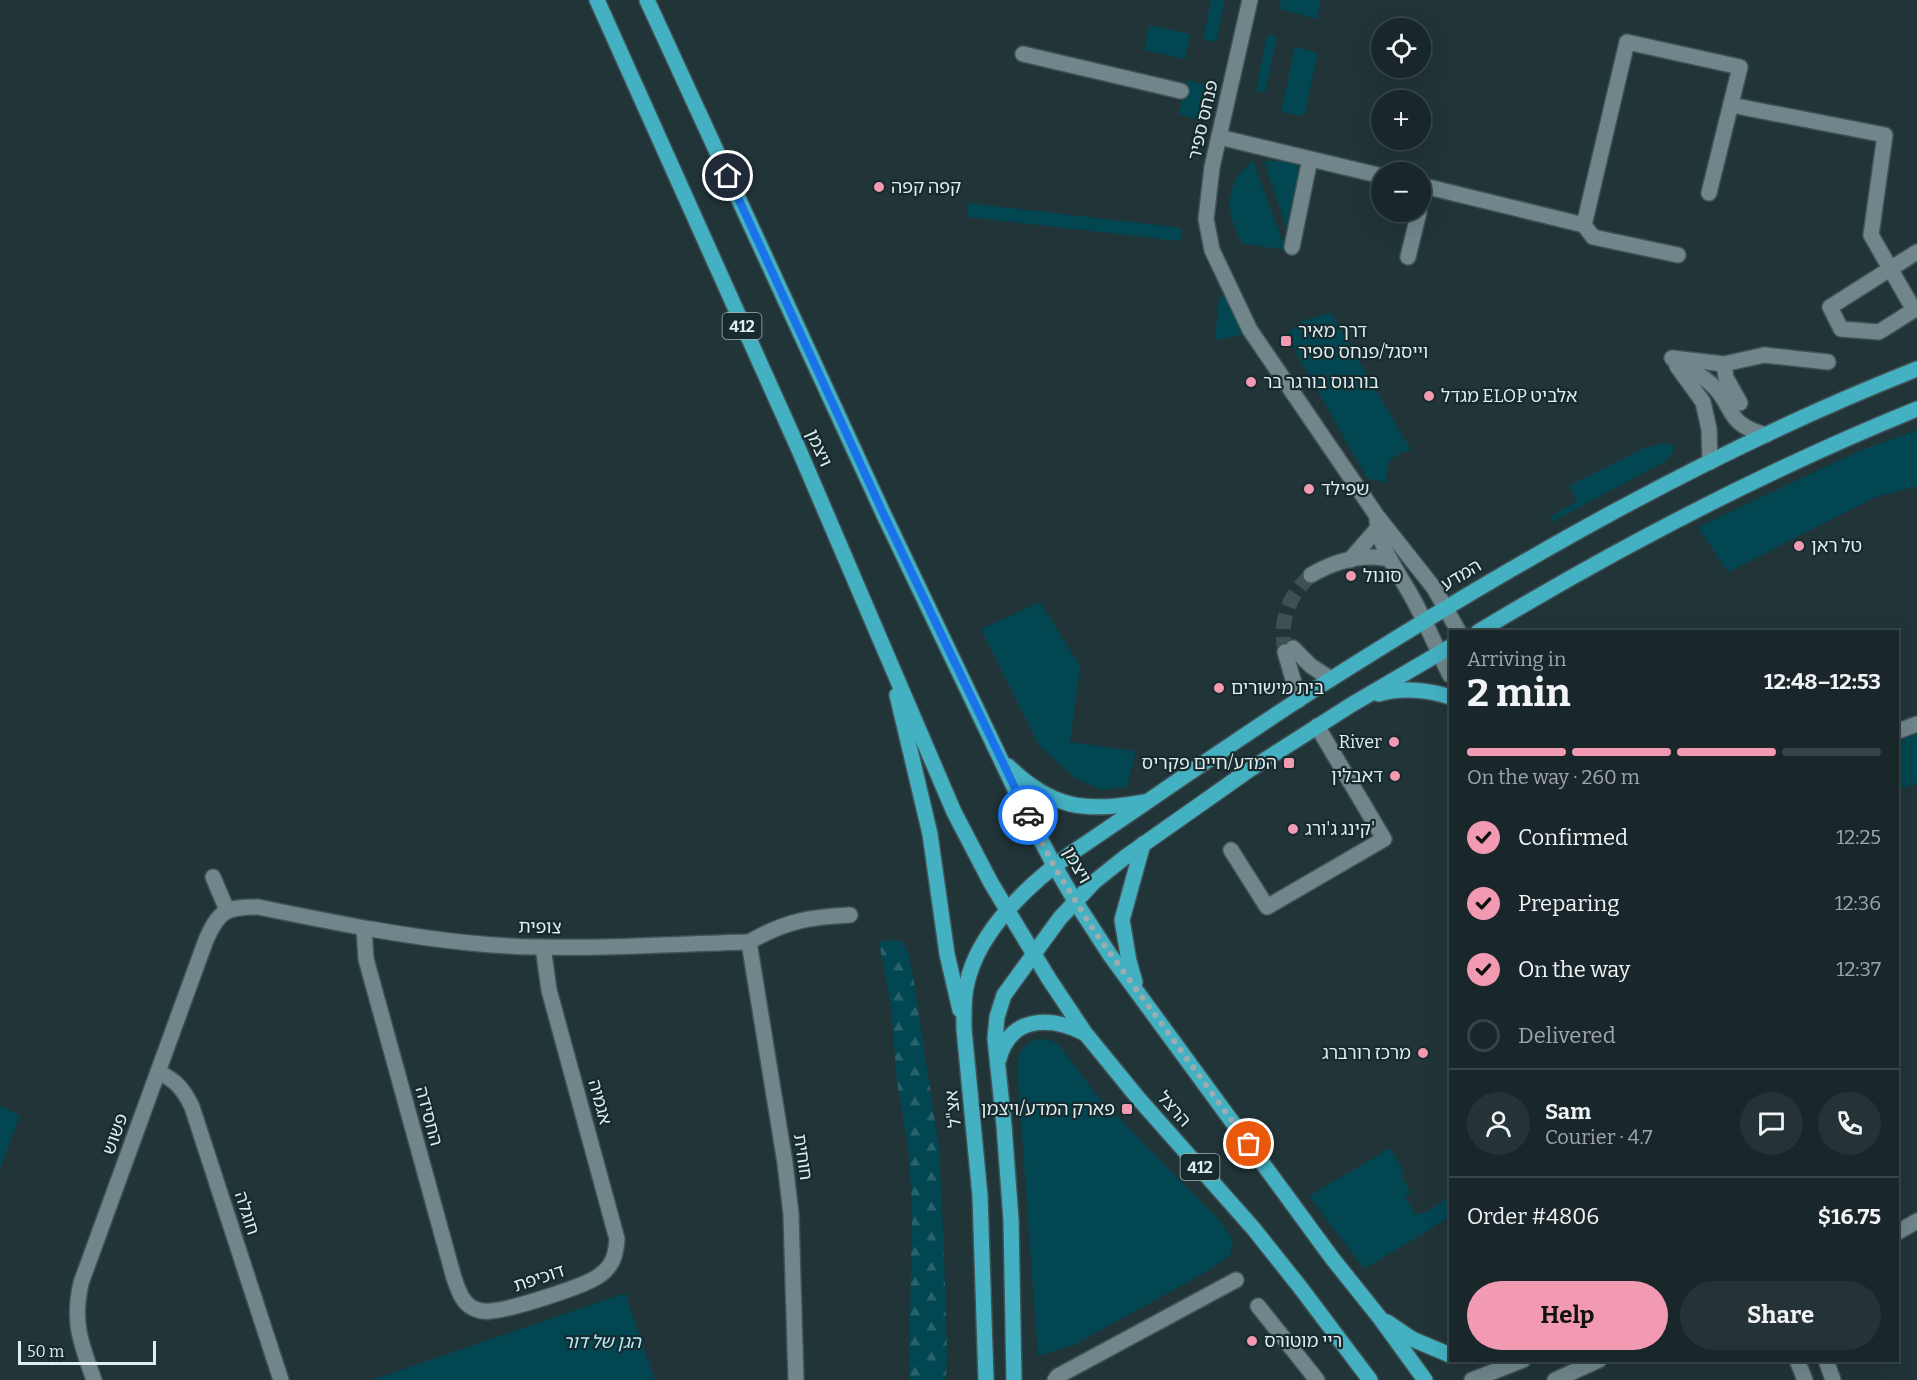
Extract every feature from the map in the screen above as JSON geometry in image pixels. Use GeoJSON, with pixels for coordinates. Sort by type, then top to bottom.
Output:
{"type":"FeatureCollection","features":[{"type":"Feature","properties":{"kind":"main road","name":"ויצמן"},"geometry":{"type":"LineString","coordinates":[[597,0],[887,652],[954,812],[1007,910]]}},
{"type":"Feature","properties":{"kind":"main road","name":"ויצמן"},"geometry":{"type":"LineString","coordinates":[[648,0],[884,515],[1054,866],[1075,901]]}},
{"type":"Feature","properties":{"kind":"main road","name":"המדע"},"geometry":{"type":"LineString","coordinates":[[1054,866],[1331,679],[1446,607],[1552,545],[1710,462],[1853,395],[1917,369]]}},
{"type":"Feature","properties":{"kind":"main road"},"geometry":{"type":"LineString","coordinates":[[1481,630],[1598,562],[1728,493],[1917,409]]}},
{"type":"Feature","properties":{"kind":"main road"},"geometry":{"type":"LineString","coordinates":[[1014,1380],[1011,1220],[995,1039],[1004,995],[1075,901],[1094,882],[1143,844],[1249,770],[1351,705],[1445,650]]}},
{"type":"Feature","properties":{"kind":"main road"},"geometry":{"type":"LineString","coordinates":[[887,652],[930,834],[952,978],[964,1029]]}},
{"type":"Feature","properties":{"kind":"main road"},"geometry":{"type":"LineString","coordinates":[[1351,705],[1382,692],[1434,693],[1449,697]]}},
{"type":"Feature","properties":{"kind":"main road"},"geometry":{"type":"LineString","coordinates":[[1002,760],[1038,790],[1072,805],[1114,808],[1149,801]]}},
{"type":"Feature","properties":{"kind":"main road"},"geometry":{"type":"LineString","coordinates":[[1138,994],[1129,961],[1122,920],[1143,844]]}},
{"type":"Feature","properties":{"kind":"main road","name":"אצ\"ל"},"geometry":{"type":"LineString","coordinates":[[986,1380],[980,1196],[964,1029],[966,985],[978,952],[989,934],[1007,910],[1054,866]]}},
{"type":"Feature","properties":{"kind":"main road","name":"הרצל"},"geometry":{"type":"LineString","coordinates":[[1075,901],[1138,994],[1332,1258],[1425,1380]]}},
{"type":"Feature","properties":{"kind":"main road","name":"הרצל"},"geometry":{"type":"LineString","coordinates":[[1007,910],[1085,1033],[1137,1098],[1252,1227],[1370,1380]]}},
{"type":"Feature","properties":{"kind":"main road"},"geometry":{"type":"LineString","coordinates":[[999,1083],[999,1060],[1002,1050],[1008,1038],[1020,1028],[1039,1022],[1060,1023],[1085,1033]]}},
{"type":"Feature","properties":{"kind":"main road"},"geometry":{"type":"LineString","coordinates":[[1380,1318],[1412,1339],[1449,1355]]}},
{"type":"Feature","properties":{"kind":"street","name":"פנחס ספיר"},"geometry":{"type":"LineString","coordinates":[[1250,0],[1212,167],[1206,219],[1212,250],[1250,330],[1377,522]]}},
{"type":"Feature","properties":{"kind":"street"},"geometry":{"type":"LineString","coordinates":[[1584,225],[1627,42],[1740,67],[1709,193]]}},
{"type":"Feature","properties":{"kind":"street"},"geometry":{"type":"LineString","coordinates":[[1023,54],[1181,91]]}},
{"type":"Feature","properties":{"kind":"street"},"geometry":{"type":"LineString","coordinates":[[1731,105],[1885,135],[1871,235],[1891,268],[1915,309],[1879,332],[1841,329],[1830,307],[1891,268],[1917,252]]}},
{"type":"Feature","properties":{"kind":"street"},"geometry":{"type":"LineString","coordinates":[[1219,136],[1371,173]]}},
{"type":"Feature","properties":{"kind":"street"},"geometry":{"type":"LineString","coordinates":[[1292,247],[1310,159]]}},
{"type":"Feature","properties":{"kind":"street"},"geometry":{"type":"LineString","coordinates":[[1431,188],[1584,225],[1593,237],[1678,255]]}},
{"type":"Feature","properties":{"kind":"street"},"geometry":{"type":"LineString","coordinates":[[1408,257],[1417,222]]}},
{"type":"Feature","properties":{"kind":"street"},"geometry":{"type":"LineString","coordinates":[[1672,358],[1724,364],[1764,355],[1828,362]]}},
{"type":"Feature","properties":{"kind":"street"},"geometry":{"type":"LineString","coordinates":[[1672,358],[1711,383],[1734,418],[1743,427],[1766,435]]}},
{"type":"Feature","properties":{"kind":"street"},"geometry":{"type":"LineString","coordinates":[[1672,358],[1703,402],[1709,429],[1710,462]]}},
{"type":"Feature","properties":{"kind":"street"},"geometry":{"type":"LineString","coordinates":[[1724,364],[1726,378],[1740,403]]}},
{"type":"Feature","properties":{"kind":"street"},"geometry":{"type":"LineString","coordinates":[[1377,522],[1390,559],[1424,621],[1445,650],[1449,670]]}},
{"type":"Feature","properties":{"kind":"street"},"geometry":{"type":"LineString","coordinates":[[1350,560],[1377,522]]}},
{"type":"Feature","properties":{"kind":"street"},"geometry":{"type":"LineString","coordinates":[[1377,522],[1434,588],[1458,630]]}},
{"type":"Feature","properties":{"kind":"street"},"geometry":{"type":"LineString","coordinates":[[1311,575],[1330,564],[1378,556],[1390,559]]}},
{"type":"Feature","properties":{"kind":"street"},"geometry":{"type":"LineString","coordinates":[[1299,700],[1289,650],[1331,679]]}},
{"type":"Feature","properties":{"kind":"street"},"geometry":{"type":"LineString","coordinates":[[1899,731],[1917,724]]}},
{"type":"Feature","properties":{"kind":"street"},"geometry":{"type":"LineString","coordinates":[[1231,850],[1267,908],[1384,839],[1317,726]]}},
{"type":"Feature","properties":{"kind":"street"},"geometry":{"type":"LineString","coordinates":[[213,877],[227,910]]}},
{"type":"Feature","properties":{"kind":"street","name":"צופית"},"geometry":{"type":"LineString","coordinates":[[227,910],[258,907],[364,929],[491,945],[543,947],[749,942],[767,932],[801,920],[850,915]]}},
{"type":"Feature","properties":{"kind":"street","name":"פשוש"},"geometry":{"type":"LineString","coordinates":[[94,1380],[76,1321],[76,1303],[81,1283],[206,940],[212,926],[227,910]]}},
{"type":"Feature","properties":{"kind":"street","name":"החסידה"},"geometry":{"type":"LineString","coordinates":[[364,929],[366,959],[454,1278],[461,1296],[473,1308]]}},
{"type":"Feature","properties":{"kind":"street","name":"חוחית"},"geometry":{"type":"LineString","coordinates":[[749,942],[785,1163],[790,1214],[796,1380]]}},
{"type":"Feature","properties":{"kind":"street","name":"אגמיה"},"geometry":{"type":"LineString","coordinates":[[543,947],[549,990],[617,1239],[616,1254],[610,1265]]}},
{"type":"Feature","properties":{"kind":"street","name":"חוגלה"},"geometry":{"type":"LineString","coordinates":[[158,1072],[174,1080],[183,1090],[192,1107],[281,1380]]}},
{"type":"Feature","properties":{"kind":"street"},"geometry":{"type":"LineString","coordinates":[[1899,1224],[1917,1220]]}},
{"type":"Feature","properties":{"kind":"street"},"geometry":{"type":"LineString","coordinates":[[1899,1231],[1917,1220]]}},
{"type":"Feature","properties":{"kind":"street","name":"דוכיפת"},"geometry":{"type":"LineString","coordinates":[[473,1308],[492,1311],[508,1308],[586,1283],[600,1276],[610,1265]]}},
{"type":"Feature","properties":{"kind":"street"},"geometry":{"type":"LineString","coordinates":[[1055,1380],[1058,1376],[1236,1280]]}},
{"type":"Feature","properties":{"kind":"street"},"geometry":{"type":"LineString","coordinates":[[1258,1306],[1317,1380]]}},
{"type":"Feature","properties":{"kind":"street"},"geometry":{"type":"LineString","coordinates":[[1472,1380],[1518,1362]]}},
{"type":"Feature","properties":{"kind":"street"},"geometry":{"type":"LineString","coordinates":[[1555,1380],[1595,1362]]}},
{"type":"Feature","properties":{"kind":"street"},"geometry":{"type":"LineString","coordinates":[[1827,1362],[1833,1380]]}},
{"type":"Feature","properties":{"kind":"green space"},"geometry":{"type":"Polygon","coordinates":[[[1211,0],[1225,0],[1216,42],[1203,39],[1211,0]]]}},
{"type":"Feature","properties":{"kind":"green space"},"geometry":{"type":"Polygon","coordinates":[[[1281,0],[1321,0],[1317,19],[1279,9],[1281,0]]]}},
{"type":"Feature","properties":{"kind":"green space"},"geometry":{"type":"Polygon","coordinates":[[[1149,25],[1190,34],[1185,59],[1144,50],[1149,25]]]}},
{"type":"Feature","properties":{"kind":"green space"},"geometry":{"type":"Polygon","coordinates":[[[1267,35],[1277,37],[1265,93],[1256,91],[1267,35]]]}},
{"type":"Feature","properties":{"kind":"green space"},"geometry":{"type":"Polygon","coordinates":[[[1295,47],[1318,53],[1304,116],[1281,112],[1295,47]]]}},
{"type":"Feature","properties":{"kind":"green space"},"geometry":{"type":"Polygon","coordinates":[[[1187,80],[1207,85],[1199,120],[1179,114],[1187,80]]]}},
{"type":"Feature","properties":{"kind":"green space"},"geometry":{"type":"Polygon","coordinates":[[[1253,161],[1286,250],[1243,244],[1237,233],[1230,211],[1232,189],[1236,179],[1253,161]]]}},
{"type":"Feature","properties":{"kind":"green space"},"geometry":{"type":"Polygon","coordinates":[[[1264,161],[1298,161],[1299,186],[1288,233],[1264,161]]]}},
{"type":"Feature","properties":{"kind":"green space"},"geometry":{"type":"Polygon","coordinates":[[[968,203],[1182,228],[1180,241],[967,217],[968,203]]]}},
{"type":"Feature","properties":{"kind":"green space"},"geometry":{"type":"Polygon","coordinates":[[[1228,296],[1246,334],[1215,340],[1219,297],[1228,296]]]}},
{"type":"Feature","properties":{"kind":"green space"},"geometry":{"type":"Polygon","coordinates":[[[1331,313],[1411,450],[1390,460],[1387,470],[1388,483],[1367,478],[1286,335],[1302,321],[1331,313]]]}},
{"type":"Feature","properties":{"kind":"green space"},"geometry":{"type":"Polygon","coordinates":[[[1917,430],[1917,486],[1876,497],[1728,572],[1698,527],[1859,451],[1917,430]]]}},
{"type":"Feature","properties":{"kind":"green space"},"geometry":{"type":"Polygon","coordinates":[[[1664,443],[1675,446],[1666,461],[1552,522],[1550,517],[1577,501],[1569,486],[1644,448],[1664,443]]]}},
{"type":"Feature","properties":{"kind":"green space"},"geometry":{"type":"Polygon","coordinates":[[[1040,602],[1080,666],[1070,742],[1136,751],[1127,787],[1102,790],[1075,778],[1039,745],[981,629],[1040,602]]]}},
{"type":"Feature","properties":{"kind":"green space"},"geometry":{"type":"Polygon","coordinates":[[[1917,731],[1917,783],[1899,790],[1899,738],[1917,731]]]}},
{"type":"Feature","properties":{"kind":"green space"},"geometry":{"type":"Polygon","coordinates":[[[902,941],[908,953],[939,1148],[944,1252],[946,1380],[909,1380],[912,1203],[908,1146],[897,1082],[891,1006],[879,942],[902,941]]]}},
{"type":"Feature","properties":{"kind":"green space"},"geometry":{"type":"Polygon","coordinates":[[[1040,1039],[1050,1040],[1059,1045],[1099,1098],[1219,1220],[1233,1240],[1230,1256],[1204,1273],[1074,1345],[1038,1356],[1017,1065],[1019,1055],[1024,1048],[1030,1042],[1040,1039]]]}},
{"type":"Feature","properties":{"kind":"green space"},"geometry":{"type":"Polygon","coordinates":[[[0,1106],[20,1115],[0,1170],[0,1106]]]}},
{"type":"Feature","properties":{"kind":"green space"},"geometry":{"type":"Polygon","coordinates":[[[1390,1148],[1404,1172],[1400,1175],[1411,1193],[1405,1197],[1416,1215],[1421,1212],[1423,1214],[1449,1198],[1449,1218],[1364,1269],[1309,1196],[1390,1148]]]}},
{"type":"Feature","properties":{"kind":"green space","name":"הגן של דור"},"geometry":{"type":"Polygon","coordinates":[[[625,1293],[655,1380],[372,1380],[625,1293]]]}},
{"type":"Feature","properties":{"kind":"tunnel"},"geometry":{"type":"LineString","coordinates":[[1285,652],[1283,630],[1287,610],[1296,592],[1311,575]]}},
{"type":"Feature","properties":{"kind":"way so far"},"geometry":{"type":"LineString","coordinates":[[1028,815],[1054,866],[1110,955],[1249,1144]]}},
{"type":"Feature","properties":{"kind":"place","name":"קפה קפה"},"geometry":{"type":"Point","coordinates":[879,187]}},
{"type":"Feature","properties":{"kind":"place","name":"דרך מאיר וייסגל/פנחס ספיר"},"geometry":{"type":"Point","coordinates":[1286,341]}},
{"type":"Feature","properties":{"kind":"place","name":"בורגוס בורגר בר"},"geometry":{"type":"Point","coordinates":[1251,382]}},
{"type":"Feature","properties":{"kind":"place","name":"מגדל ELOP אלביט"},"geometry":{"type":"Point","coordinates":[1429,396]}},
{"type":"Feature","properties":{"kind":"place","name":"שפילד"},"geometry":{"type":"Point","coordinates":[1309,489]}},
{"type":"Feature","properties":{"kind":"place","name":"טל ראן"},"geometry":{"type":"Point","coordinates":[1799,546]}},
{"type":"Feature","properties":{"kind":"place","name":"סונול"},"geometry":{"type":"Point","coordinates":[1351,576]}},
{"type":"Feature","properties":{"kind":"place","name":"בית מישורים"},"geometry":{"type":"Point","coordinates":[1219,688]}},
{"type":"Feature","properties":{"kind":"place","name":"River"},"geometry":{"type":"Point","coordinates":[1394,742]}},
{"type":"Feature","properties":{"kind":"place","name":"המדע/חיים פקריס"},"geometry":{"type":"Point","coordinates":[1289,763]}},
{"type":"Feature","properties":{"kind":"place","name":"דאבלין"},"geometry":{"type":"Point","coordinates":[1395,776]}},
{"type":"Feature","properties":{"kind":"place","name":"קינג ג'ורג'"},"geometry":{"type":"Point","coordinates":[1293,829]}},
{"type":"Feature","properties":{"kind":"place","name":"מרכז רורברג"},"geometry":{"type":"Point","coordinates":[1423,1053]}},
{"type":"Feature","properties":{"kind":"place","name":"פארק המדע/ויצמן"},"geometry":{"type":"Point","coordinates":[1127,1109]}},
{"type":"Feature","properties":{"kind":"place","name":"ריי מוטורס"},"geometry":{"type":"Point","coordinates":[1252,1341]}},
{"type":"Feature","properties":{"kind":"route"},"geometry":{"type":"LineString","coordinates":[[728,176],[884,515],[1028,815]]}}]}
